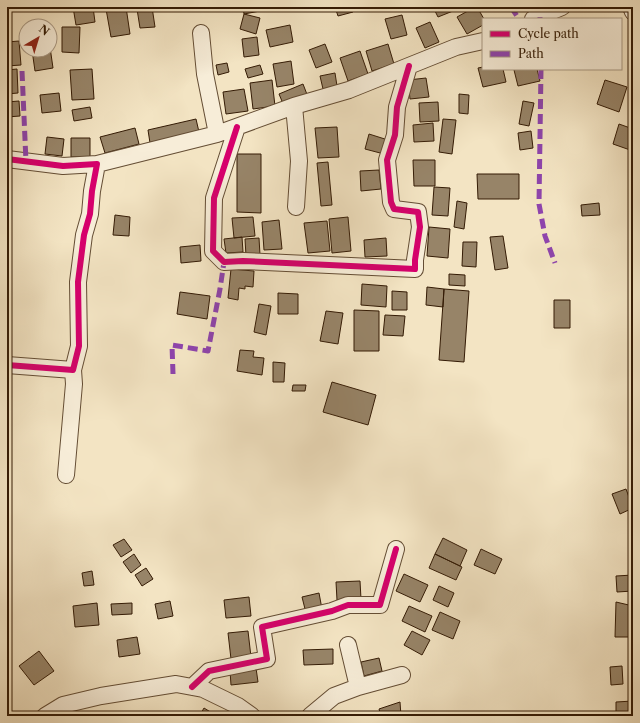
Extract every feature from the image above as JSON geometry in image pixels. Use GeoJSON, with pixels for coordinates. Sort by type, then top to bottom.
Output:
{"type":"FeatureCollection","features":[{"type":"Feature","properties":{"kind":"street"},"geometry":{"type":"LineString","coordinates":[[535,18],[562,7]]}},
{"type":"Feature","properties":{"kind":"street"},"geometry":{"type":"LineString","coordinates":[[631,7],[633,12]]}},
{"type":"Feature","properties":{"kind":"street"},"geometry":{"type":"LineString","coordinates":[[201,33],[205,74],[217,134]]}},
{"type":"Feature","properties":{"kind":"street"},"geometry":{"type":"LineString","coordinates":[[7,159],[63,166],[97,164],[237,128],[294,106],[349,90],[456,47],[482,40]]}},
{"type":"Feature","properties":{"kind":"street"},"geometry":{"type":"LineString","coordinates":[[237,128],[214,198],[213,251],[224,262],[243,261],[415,269],[420,227],[418,212],[394,209],[391,202],[387,160],[395,135],[397,106],[409,66]]}},
{"type":"Feature","properties":{"kind":"street"},"geometry":{"type":"LineString","coordinates":[[294,106],[299,161],[296,207]]}},
{"type":"Feature","properties":{"kind":"street"},"geometry":{"type":"LineString","coordinates":[[66,475],[74,384],[73,370],[79,346],[78,282],[84,235],[90,214],[92,191],[97,164]]}},
{"type":"Feature","properties":{"kind":"street"},"geometry":{"type":"LineString","coordinates":[[7,365],[73,370]]}},
{"type":"Feature","properties":{"kind":"street"},"geometry":{"type":"LineString","coordinates":[[192,687],[209,671],[267,659],[262,627],[332,611],[348,605],[380,605],[396,549]]}},
{"type":"Feature","properties":{"kind":"street"},"geometry":{"type":"LineString","coordinates":[[348,645],[358,687]]}},
{"type":"Feature","properties":{"kind":"street"},"geometry":{"type":"LineString","coordinates":[[313,715],[334,696],[358,687],[402,675]]}},
{"type":"Feature","properties":{"kind":"street"},"geometry":{"type":"LineString","coordinates":[[45,716],[63,705],[101,696],[176,684],[204,689],[238,706],[252,716]]}},
{"type":"Feature","properties":{"kind":"building"},"geometry":{"type":"Polygon","coordinates":[[[73,7],[93,7],[95,22],[76,25],[73,7]]]}},
{"type":"Feature","properties":{"kind":"building"},"geometry":{"type":"Polygon","coordinates":[[[126,7],[130,34],[111,37],[106,9],[126,7]]]}},
{"type":"Feature","properties":{"kind":"building"},"geometry":{"type":"Polygon","coordinates":[[[152,7],[155,27],[140,28],[137,9],[152,7]]]}},
{"type":"Feature","properties":{"kind":"building"},"geometry":{"type":"Polygon","coordinates":[[[243,7],[259,7],[260,11],[244,14],[243,7]]]}},
{"type":"Feature","properties":{"kind":"building"},"geometry":{"type":"Polygon","coordinates":[[[297,7],[321,7],[321,8],[297,10],[297,7]]]}},
{"type":"Feature","properties":{"kind":"building"},"geometry":{"type":"Polygon","coordinates":[[[335,7],[352,7],[353,12],[338,16],[335,7]]]}},
{"type":"Feature","properties":{"kind":"building"},"geometry":{"type":"Polygon","coordinates":[[[433,7],[463,7],[438,17],[433,7]]]}},
{"type":"Feature","properties":{"kind":"building"},"geometry":{"type":"Polygon","coordinates":[[[477,7],[483,18],[482,18],[482,26],[467,34],[457,17],[477,7]]]}},
{"type":"Feature","properties":{"kind":"building"},"geometry":{"type":"Polygon","coordinates":[[[244,14],[260,18],[256,34],[240,29],[244,14]]]}},
{"type":"Feature","properties":{"kind":"building"},"geometry":{"type":"Polygon","coordinates":[[[402,15],[407,35],[391,39],[385,19],[402,15]]]}},
{"type":"Feature","properties":{"kind":"building"},"geometry":{"type":"Polygon","coordinates":[[[430,22],[439,42],[425,48],[416,28],[430,22]]]}},
{"type":"Feature","properties":{"kind":"building"},"geometry":{"type":"Polygon","coordinates":[[[290,25],[293,42],[270,47],[266,30],[290,25]]]}},
{"type":"Feature","properties":{"kind":"building"},"geometry":{"type":"Polygon","coordinates":[[[62,27],[80,27],[79,53],[62,52],[62,27]]]}},
{"type":"Feature","properties":{"kind":"building"},"geometry":{"type":"Polygon","coordinates":[[[257,37],[259,55],[244,57],[242,39],[257,37]]]}},
{"type":"Feature","properties":{"kind":"building"},"geometry":{"type":"Polygon","coordinates":[[[18,41],[18,58],[20,58],[21,65],[7,66],[7,42],[18,41]]]}},
{"type":"Feature","properties":{"kind":"building"},"geometry":{"type":"Polygon","coordinates":[[[325,44],[332,62],[316,68],[309,50],[325,44]]]}},
{"type":"Feature","properties":{"kind":"building"},"geometry":{"type":"Polygon","coordinates":[[[388,44],[394,64],[372,71],[366,51],[388,44]]]}},
{"type":"Feature","properties":{"kind":"building"},"geometry":{"type":"Polygon","coordinates":[[[360,51],[368,74],[348,81],[340,58],[360,51]]]}},
{"type":"Feature","properties":{"kind":"building"},"geometry":{"type":"Polygon","coordinates":[[[33,58],[52,58],[53,68],[35,71],[33,58]]]}},
{"type":"Feature","properties":{"kind":"building"},"geometry":{"type":"Polygon","coordinates":[[[291,61],[294,84],[277,87],[273,64],[291,61]]]}},
{"type":"Feature","properties":{"kind":"building"},"geometry":{"type":"Polygon","coordinates":[[[227,63],[229,72],[218,75],[216,65],[227,63]]]}},
{"type":"Feature","properties":{"kind":"building"},"geometry":{"type":"Polygon","coordinates":[[[260,65],[263,74],[248,78],[245,69],[260,65]]]}},
{"type":"Feature","properties":{"kind":"building"},"geometry":{"type":"Polygon","coordinates":[[[482,67],[482,70],[503,70],[506,82],[483,87],[478,68],[482,67]]]}},
{"type":"Feature","properties":{"kind":"building"},"geometry":{"type":"Polygon","coordinates":[[[17,69],[18,93],[7,94],[7,70],[17,69]]]}},
{"type":"Feature","properties":{"kind":"building"},"geometry":{"type":"Polygon","coordinates":[[[92,69],[94,99],[72,100],[70,70],[92,69]]]}},
{"type":"Feature","properties":{"kind":"building"},"geometry":{"type":"Polygon","coordinates":[[[514,70],[537,70],[540,81],[518,86],[514,70]]]}},
{"type":"Feature","properties":{"kind":"building"},"geometry":{"type":"Polygon","coordinates":[[[335,73],[337,86],[323,89],[320,76],[335,73]]]}},
{"type":"Feature","properties":{"kind":"building"},"geometry":{"type":"Polygon","coordinates":[[[426,78],[429,97],[410,99],[408,80],[426,78]]]}},
{"type":"Feature","properties":{"kind":"building"},"geometry":{"type":"Polygon","coordinates":[[[272,80],[275,106],[253,109],[250,83],[272,80]]]}},
{"type":"Feature","properties":{"kind":"building"},"geometry":{"type":"Polygon","coordinates":[[[605,80],[627,87],[619,112],[597,104],[605,80]]]}},
{"type":"Feature","properties":{"kind":"building"},"geometry":{"type":"Polygon","coordinates":[[[303,84],[308,97],[284,106],[279,94],[303,84]]]}},
{"type":"Feature","properties":{"kind":"building"},"geometry":{"type":"Polygon","coordinates":[[[244,89],[248,111],[226,114],[223,92],[244,89]]]}},
{"type":"Feature","properties":{"kind":"building"},"geometry":{"type":"Polygon","coordinates":[[[59,93],[61,111],[42,113],[40,95],[59,93]]]}},
{"type":"Feature","properties":{"kind":"building"},"geometry":{"type":"Polygon","coordinates":[[[459,94],[469,95],[468,114],[459,113],[459,94]]]}},
{"type":"Feature","properties":{"kind":"building"},"geometry":{"type":"Polygon","coordinates":[[[19,101],[20,116],[7,117],[7,102],[19,101]]]}},
{"type":"Feature","properties":{"kind":"building"},"geometry":{"type":"Polygon","coordinates":[[[523,101],[534,103],[529,126],[519,124],[523,101]]]}},
{"type":"Feature","properties":{"kind":"building"},"geometry":{"type":"Polygon","coordinates":[[[438,102],[439,121],[420,122],[419,103],[438,102]]]}},
{"type":"Feature","properties":{"kind":"building"},"geometry":{"type":"Polygon","coordinates":[[[90,107],[92,118],[74,121],[72,110],[90,107]]]}},
{"type":"Feature","properties":{"kind":"building"},"geometry":{"type":"Polygon","coordinates":[[[196,119],[199,132],[150,143],[148,130],[196,119]]]}},
{"type":"Feature","properties":{"kind":"building"},"geometry":{"type":"Polygon","coordinates":[[[443,119],[456,120],[452,154],[439,152],[443,119]]]}},
{"type":"Feature","properties":{"kind":"building"},"geometry":{"type":"Polygon","coordinates":[[[433,123],[434,141],[414,142],[413,125],[433,123]]]}},
{"type":"Feature","properties":{"kind":"building"},"geometry":{"type":"Polygon","coordinates":[[[619,124],[633,129],[633,151],[613,144],[619,124]]]}},
{"type":"Feature","properties":{"kind":"building"},"geometry":{"type":"Polygon","coordinates":[[[337,127],[339,157],[318,158],[315,128],[337,127]]]}},
{"type":"Feature","properties":{"kind":"building"},"geometry":{"type":"Polygon","coordinates":[[[135,128],[139,144],[105,153],[100,137],[135,128]]]}},
{"type":"Feature","properties":{"kind":"building"},"geometry":{"type":"Polygon","coordinates":[[[531,131],[533,148],[520,150],[518,133],[531,131]]]}},
{"type":"Feature","properties":{"kind":"building"},"geometry":{"type":"Polygon","coordinates":[[[369,134],[388,140],[384,154],[365,149],[369,134]]]}},
{"type":"Feature","properties":{"kind":"building"},"geometry":{"type":"Polygon","coordinates":[[[47,137],[64,139],[62,156],[45,154],[47,137]]]}},
{"type":"Feature","properties":{"kind":"building"},"geometry":{"type":"Polygon","coordinates":[[[71,138],[90,138],[90,157],[71,157],[71,138]]]}},
{"type":"Feature","properties":{"kind":"building"},"geometry":{"type":"Polygon","coordinates":[[[237,154],[261,154],[261,213],[237,212],[237,154]]]}},
{"type":"Feature","properties":{"kind":"building"},"geometry":{"type":"Polygon","coordinates":[[[413,160],[435,160],[435,186],[414,186],[413,160]]]}},
{"type":"Feature","properties":{"kind":"building"},"geometry":{"type":"Polygon","coordinates":[[[328,162],[332,205],[321,206],[317,163],[328,162]]]}},
{"type":"Feature","properties":{"kind":"building"},"geometry":{"type":"Polygon","coordinates":[[[379,170],[381,189],[361,191],[360,171],[379,170]]]}},
{"type":"Feature","properties":{"kind":"building"},"geometry":{"type":"Polygon","coordinates":[[[477,174],[519,174],[519,199],[478,199],[477,174]]]}},
{"type":"Feature","properties":{"kind":"building"},"geometry":{"type":"Polygon","coordinates":[[[434,187],[450,188],[448,216],[432,215],[434,187]]]}},
{"type":"Feature","properties":{"kind":"building"},"geometry":{"type":"Polygon","coordinates":[[[457,201],[467,203],[464,229],[454,227],[457,201]]]}},
{"type":"Feature","properties":{"kind":"building"},"geometry":{"type":"Polygon","coordinates":[[[599,203],[600,215],[582,216],[581,205],[599,203]]]}},
{"type":"Feature","properties":{"kind":"building"},"geometry":{"type":"Polygon","coordinates":[[[115,215],[130,217],[129,236],[113,235],[115,215]]]}},
{"type":"Feature","properties":{"kind":"building"},"geometry":{"type":"Polygon","coordinates":[[[253,217],[255,236],[234,238],[232,218],[253,217]]]}},
{"type":"Feature","properties":{"kind":"building"},"geometry":{"type":"Polygon","coordinates":[[[348,217],[351,251],[332,253],[329,219],[348,217]]]}},
{"type":"Feature","properties":{"kind":"building"},"geometry":{"type":"Polygon","coordinates":[[[279,220],[282,249],[264,250],[262,222],[279,220]]]}},
{"type":"Feature","properties":{"kind":"building"},"geometry":{"type":"Polygon","coordinates":[[[327,221],[330,251],[308,253],[304,223],[327,221]]]}},
{"type":"Feature","properties":{"kind":"building"},"geometry":{"type":"Polygon","coordinates":[[[429,227],[450,229],[448,258],[427,256],[429,227]]]}},
{"type":"Feature","properties":{"kind":"building"},"geometry":{"type":"Polygon","coordinates":[[[503,236],[508,268],[495,270],[490,237],[503,236]]]}},
{"type":"Feature","properties":{"kind":"building"},"geometry":{"type":"Polygon","coordinates":[[[242,237],[243,252],[226,253],[224,239],[242,237]]]}},
{"type":"Feature","properties":{"kind":"building"},"geometry":{"type":"Polygon","coordinates":[[[259,238],[260,255],[246,256],[245,239],[259,238]]]}},
{"type":"Feature","properties":{"kind":"building"},"geometry":{"type":"Polygon","coordinates":[[[386,238],[387,256],[365,257],[364,240],[386,238]]]}},
{"type":"Feature","properties":{"kind":"building"},"geometry":{"type":"Polygon","coordinates":[[[463,242],[477,242],[476,267],[462,266],[463,242]]]}},
{"type":"Feature","properties":{"kind":"building"},"geometry":{"type":"Polygon","coordinates":[[[200,245],[201,261],[181,263],[180,247],[200,245]]]}},
{"type":"Feature","properties":{"kind":"building"},"geometry":{"type":"Polygon","coordinates":[[[231,269],[254,271],[253,287],[245,286],[245,289],[239,288],[238,300],[228,298],[231,269]]]}},
{"type":"Feature","properties":{"kind":"building"},"geometry":{"type":"Polygon","coordinates":[[[449,274],[465,275],[465,286],[449,285],[449,274]]]}},
{"type":"Feature","properties":{"kind":"building"},"geometry":{"type":"Polygon","coordinates":[[[362,284],[387,286],[386,307],[361,305],[362,284]]]}},
{"type":"Feature","properties":{"kind":"building"},"geometry":{"type":"Polygon","coordinates":[[[427,287],[444,289],[443,307],[426,305],[427,287]]]}},
{"type":"Feature","properties":{"kind":"building"},"geometry":{"type":"Polygon","coordinates":[[[444,289],[469,291],[464,362],[439,360],[444,289]]]}},
{"type":"Feature","properties":{"kind":"building"},"geometry":{"type":"Polygon","coordinates":[[[392,291],[407,292],[407,310],[392,310],[392,291]]]}},
{"type":"Feature","properties":{"kind":"building"},"geometry":{"type":"Polygon","coordinates":[[[180,292],[210,296],[207,319],[177,314],[180,292]]]}},
{"type":"Feature","properties":{"kind":"building"},"geometry":{"type":"Polygon","coordinates":[[[278,293],[298,294],[298,314],[278,314],[278,293]]]}},
{"type":"Feature","properties":{"kind":"building"},"geometry":{"type":"Polygon","coordinates":[[[554,300],[570,300],[570,328],[554,328],[554,300]]]}},
{"type":"Feature","properties":{"kind":"building"},"geometry":{"type":"Polygon","coordinates":[[[259,304],[271,306],[266,335],[254,332],[259,304]]]}},
{"type":"Feature","properties":{"kind":"building"},"geometry":{"type":"Polygon","coordinates":[[[354,310],[379,311],[379,351],[354,351],[354,310]]]}},
{"type":"Feature","properties":{"kind":"building"},"geometry":{"type":"Polygon","coordinates":[[[326,311],[343,313],[338,344],[320,341],[326,311]]]}},
{"type":"Feature","properties":{"kind":"building"},"geometry":{"type":"Polygon","coordinates":[[[385,315],[405,316],[403,336],[383,335],[385,315]]]}},
{"type":"Feature","properties":{"kind":"building"},"geometry":{"type":"Polygon","coordinates":[[[240,350],[254,351],[253,357],[264,358],[262,375],[237,371],[240,350]]]}},
{"type":"Feature","properties":{"kind":"building"},"geometry":{"type":"Polygon","coordinates":[[[273,362],[285,363],[284,382],[273,382],[273,362]]]}},
{"type":"Feature","properties":{"kind":"building"},"geometry":{"type":"Polygon","coordinates":[[[332,382],[376,395],[368,425],[323,412],[332,382]]]}},
{"type":"Feature","properties":{"kind":"building"},"geometry":{"type":"Polygon","coordinates":[[[293,385],[306,385],[305,391],[292,391],[293,385]]]}},
{"type":"Feature","properties":{"kind":"building"},"geometry":{"type":"Polygon","coordinates":[[[626,489],[633,508],[620,514],[612,494],[626,489]]]}},
{"type":"Feature","properties":{"kind":"building"},"geometry":{"type":"Polygon","coordinates":[[[443,538],[467,550],[460,566],[435,554],[443,538]]]}},
{"type":"Feature","properties":{"kind":"building"},"geometry":{"type":"Polygon","coordinates":[[[124,539],[132,550],[121,557],[113,545],[124,539]]]}},
{"type":"Feature","properties":{"kind":"building"},"geometry":{"type":"Polygon","coordinates":[[[481,549],[502,559],[495,574],[474,565],[481,549]]]}},
{"type":"Feature","properties":{"kind":"building"},"geometry":{"type":"Polygon","coordinates":[[[134,554],[141,565],[131,573],[123,562],[134,554]]]}},
{"type":"Feature","properties":{"kind":"building"},"geometry":{"type":"Polygon","coordinates":[[[435,554],[462,567],[456,580],[429,568],[435,554]]]}},
{"type":"Feature","properties":{"kind":"building"},"geometry":{"type":"Polygon","coordinates":[[[146,568],[153,579],[142,586],[135,575],[146,568]]]}},
{"type":"Feature","properties":{"kind":"building"},"geometry":{"type":"Polygon","coordinates":[[[92,571],[94,585],[84,586],[82,573],[92,571]]]}},
{"type":"Feature","properties":{"kind":"building"},"geometry":{"type":"Polygon","coordinates":[[[404,574],[428,585],[420,602],[396,591],[404,574]]]}},
{"type":"Feature","properties":{"kind":"building"},"geometry":{"type":"Polygon","coordinates":[[[633,575],[633,591],[617,592],[616,576],[633,575]]]}},
{"type":"Feature","properties":{"kind":"building"},"geometry":{"type":"Polygon","coordinates":[[[360,581],[361,599],[337,600],[336,582],[360,581]]]}},
{"type":"Feature","properties":{"kind":"building"},"geometry":{"type":"Polygon","coordinates":[[[439,586],[454,593],[448,607],[433,600],[439,586]]]}},
{"type":"Feature","properties":{"kind":"building"},"geometry":{"type":"Polygon","coordinates":[[[319,593],[322,609],[306,613],[302,597],[319,593]]]}},
{"type":"Feature","properties":{"kind":"building"},"geometry":{"type":"Polygon","coordinates":[[[249,597],[251,616],[226,618],[224,600],[249,597]]]}},
{"type":"Feature","properties":{"kind":"building"},"geometry":{"type":"Polygon","coordinates":[[[170,601],[173,616],[158,619],[155,604],[170,601]]]}},
{"type":"Feature","properties":{"kind":"building"},"geometry":{"type":"Polygon","coordinates":[[[616,602],[633,606],[633,628],[629,637],[615,637],[616,602]]]}},
{"type":"Feature","properties":{"kind":"building"},"geometry":{"type":"Polygon","coordinates":[[[97,603],[99,625],[75,627],[73,606],[97,603]]]}},
{"type":"Feature","properties":{"kind":"building"},"geometry":{"type":"Polygon","coordinates":[[[132,603],[132,614],[112,615],[111,604],[132,603]]]}},
{"type":"Feature","properties":{"kind":"building"},"geometry":{"type":"Polygon","coordinates":[[[409,606],[432,616],[425,632],[402,621],[409,606]]]}},
{"type":"Feature","properties":{"kind":"building"},"geometry":{"type":"Polygon","coordinates":[[[440,612],[460,621],[453,639],[432,630],[440,612]]]}},
{"type":"Feature","properties":{"kind":"building"},"geometry":{"type":"Polygon","coordinates":[[[248,631],[251,657],[231,659],[228,633],[248,631]]]}},
{"type":"Feature","properties":{"kind":"building"},"geometry":{"type":"Polygon","coordinates":[[[412,631],[430,640],[422,655],[404,645],[412,631]]]}},
{"type":"Feature","properties":{"kind":"building"},"geometry":{"type":"Polygon","coordinates":[[[137,637],[140,654],[119,657],[117,640],[137,637]]]}},
{"type":"Feature","properties":{"kind":"building"},"geometry":{"type":"Polygon","coordinates":[[[333,649],[333,664],[304,665],[303,650],[333,649]]]}},
{"type":"Feature","properties":{"kind":"building"},"geometry":{"type":"Polygon","coordinates":[[[39,651],[54,671],[34,685],[19,666],[39,651]]]}},
{"type":"Feature","properties":{"kind":"building"},"geometry":{"type":"Polygon","coordinates":[[[379,658],[382,671],[364,676],[361,662],[379,658]]]}},
{"type":"Feature","properties":{"kind":"building"},"geometry":{"type":"Polygon","coordinates":[[[622,666],[623,684],[611,685],[610,667],[622,666]]]}},
{"type":"Feature","properties":{"kind":"building"},"geometry":{"type":"Polygon","coordinates":[[[256,668],[258,682],[231,685],[230,671],[256,668]]]}},
{"type":"Feature","properties":{"kind":"building"},"geometry":{"type":"Polygon","coordinates":[[[633,701],[633,716],[616,716],[616,702],[633,701]]]}},
{"type":"Feature","properties":{"kind":"building"},"geometry":{"type":"Polygon","coordinates":[[[400,702],[401,716],[381,716],[379,709],[400,702]]]}},
{"type":"Feature","properties":{"kind":"building"},"geometry":{"type":"Polygon","coordinates":[[[204,708],[217,716],[201,716],[200,715],[204,708]]]}},
{"type":"Feature","properties":{"kind":"marked path"},"geometry":{"type":"LineString","coordinates":[[511,7],[518,18]]}},
{"type":"Feature","properties":{"kind":"marked path"},"geometry":{"type":"LineString","coordinates":[[541,70],[539,204],[545,236],[555,263]]}},
{"type":"Feature","properties":{"kind":"marked path"},"geometry":{"type":"LineString","coordinates":[[22,71],[26,162]]}},
{"type":"Feature","properties":{"kind":"marked path"},"geometry":{"type":"LineString","coordinates":[[173,374],[172,345],[208,351],[224,262]]}},
{"type":"Feature","properties":{"kind":"cycle path"},"geometry":{"type":"LineString","coordinates":[[237,127],[214,198],[213,251],[224,262],[243,261],[415,269],[420,227],[418,212],[394,209],[391,202],[387,160],[395,135],[397,107],[409,66]]}},
{"type":"Feature","properties":{"kind":"cycle path"},"geometry":{"type":"LineString","coordinates":[[7,159],[63,166],[97,164],[92,191],[90,214],[84,235],[78,282],[79,346],[73,370],[7,365]]}},
{"type":"Feature","properties":{"kind":"cycle path"},"geometry":{"type":"LineString","coordinates":[[192,687],[209,671],[267,659],[262,627],[332,611],[348,605],[380,605],[396,549]]}}]}
